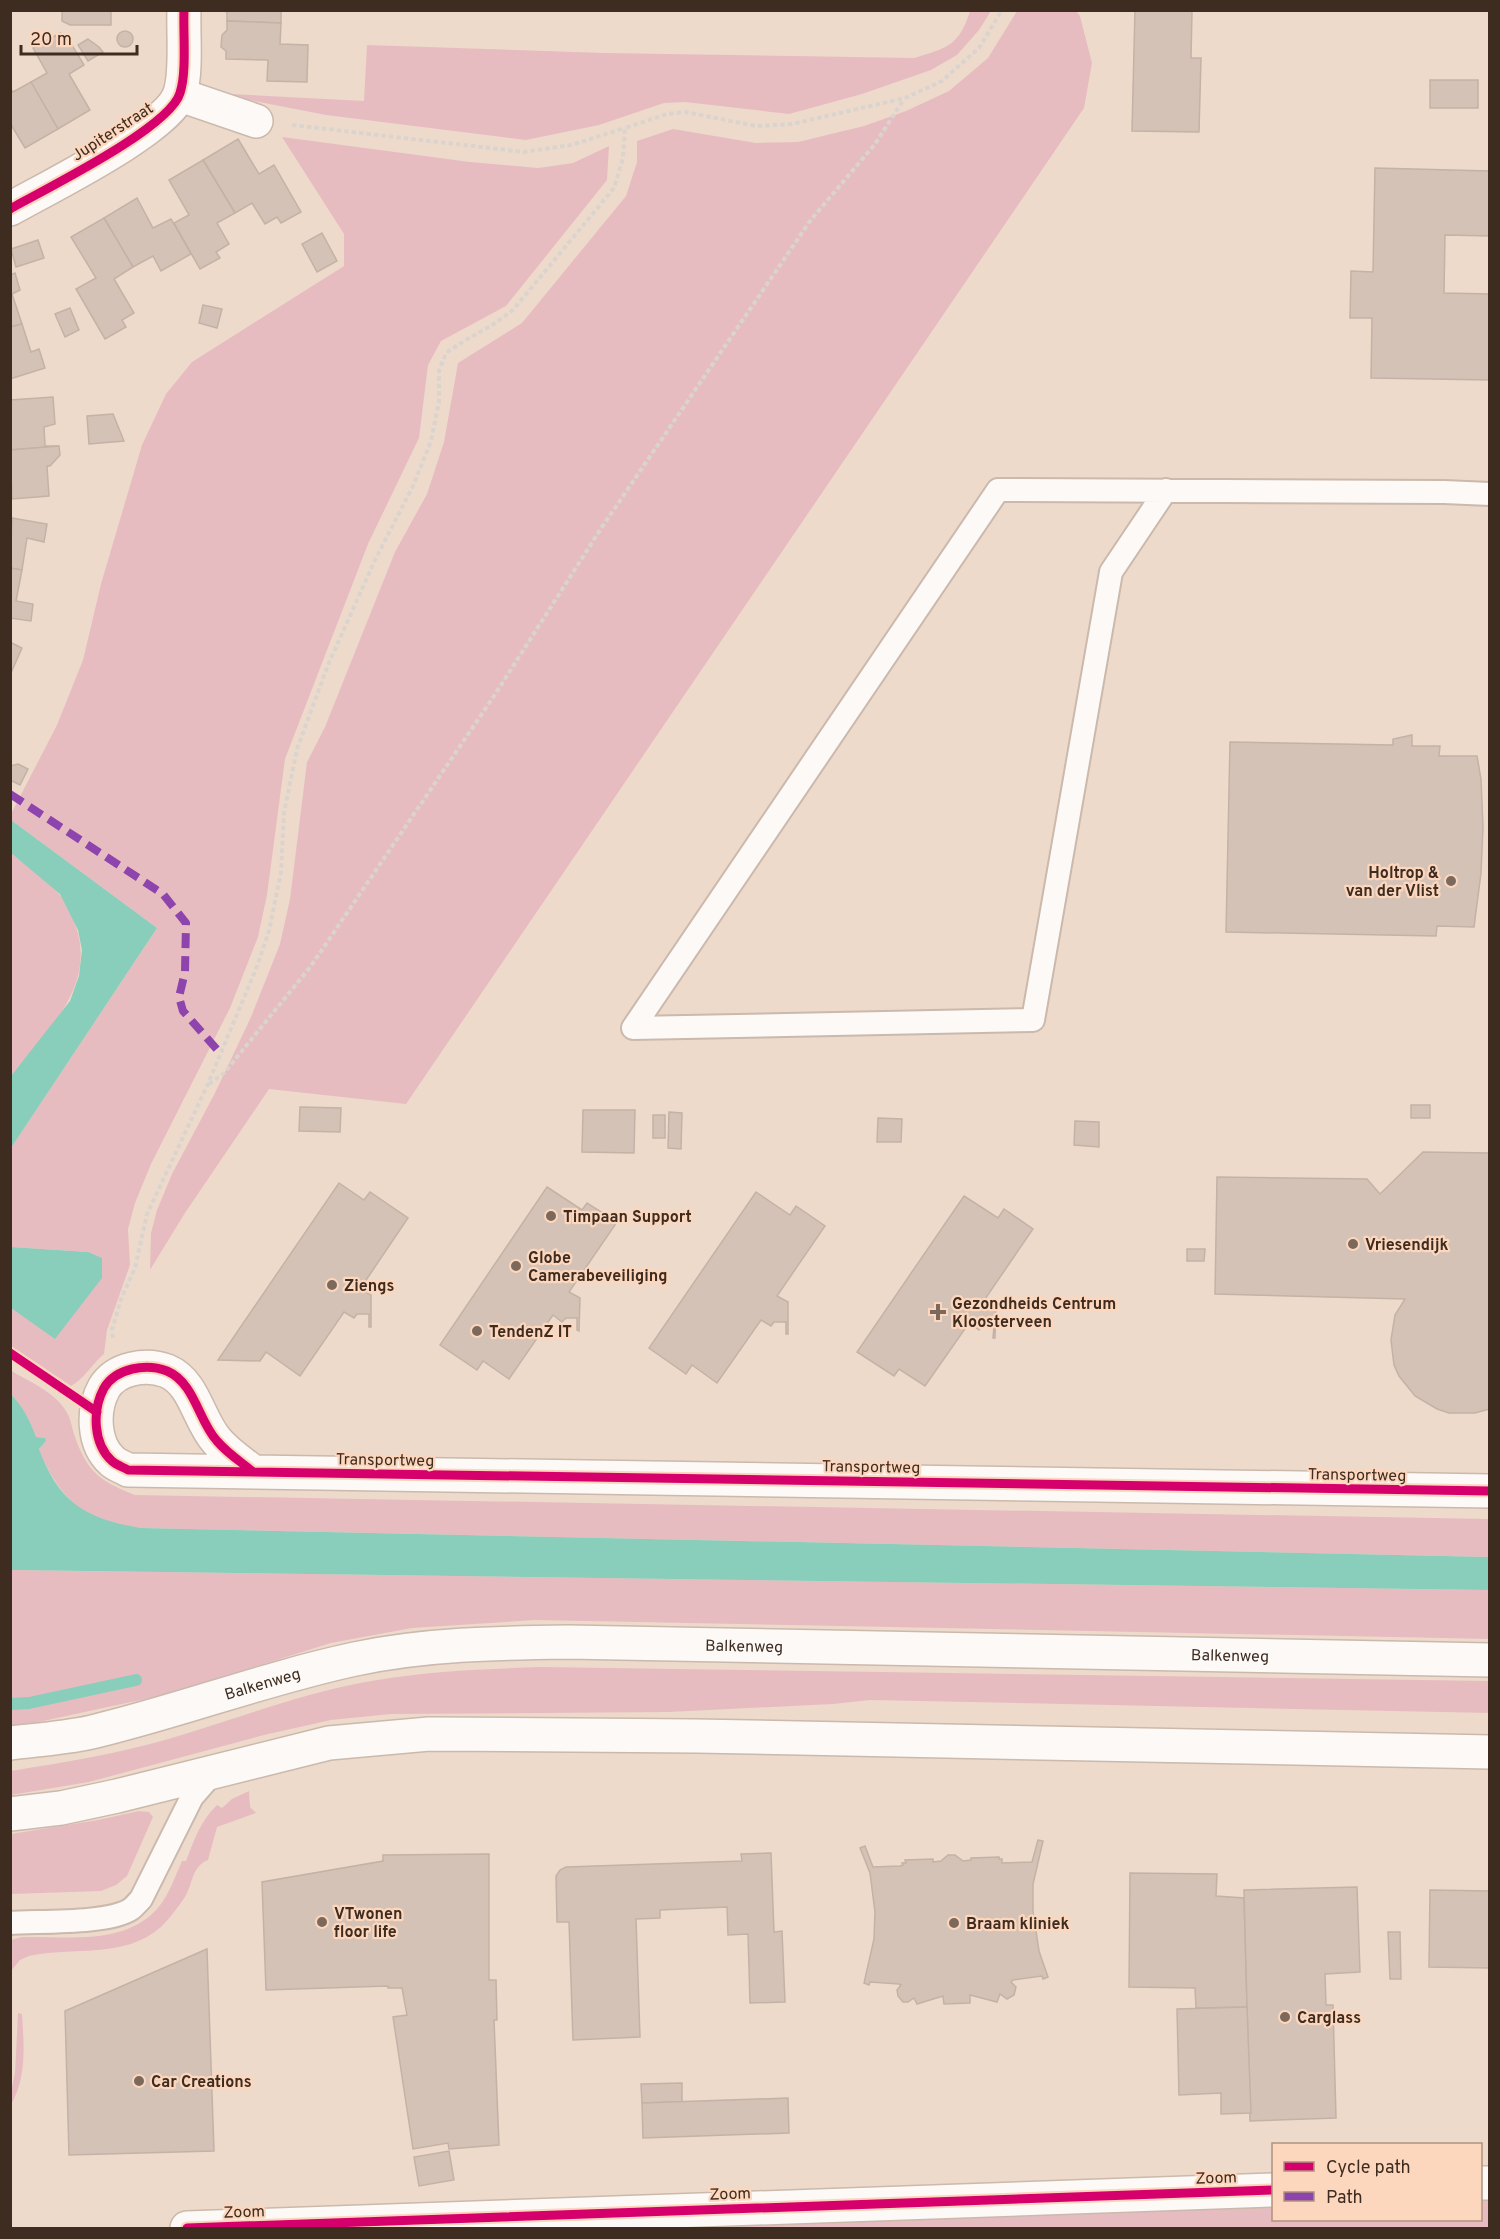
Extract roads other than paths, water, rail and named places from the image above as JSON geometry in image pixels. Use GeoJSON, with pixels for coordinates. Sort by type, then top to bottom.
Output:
{"type":"FeatureCollection","features":[{"type":"Feature","properties":{"kind":"street"},"geometry":{"type":"LineString","coordinates":[[184,10],[180,95],[256,121]]}},
{"type":"Feature","properties":{"kind":"street","name":"Jupiterstraat"},"geometry":{"type":"LineString","coordinates":[[10,209],[151,127],[180,95]]}},
{"type":"Feature","properties":{"kind":"street","name":"Transportweg"},"geometry":{"type":"LineString","coordinates":[[252,1472],[216,1441],[186,1387],[178,1378],[166,1371],[148,1367],[130,1369],[113,1378],[104,1388],[97,1412],[98,1438],[104,1451],[113,1462],[128,1470],[252,1472],[1490,1491]]}},
{"type":"Feature","properties":{"kind":"street","name":"Balkenweg"},"geometry":{"type":"LineString","coordinates":[[10,1743],[90,1732],[195,1704],[286,1676],[356,1659],[417,1648],[486,1644],[579,1642],[1490,1660]]}},
{"type":"Feature","properties":{"kind":"street"},"geometry":{"type":"LineString","coordinates":[[10,1814],[61,1808],[213,1773],[329,1743],[429,1734],[708,1736],[1490,1752]]}},
{"type":"Feature","properties":{"kind":"street","name":"Zoom"},"geometry":{"type":"LineString","coordinates":[[187,2229],[1272,2190]]}},
{"type":"Feature","properties":{"kind":"lane"},"geometry":{"type":"LineString","coordinates":[[1166,490],[1111,572],[1033,1020],[633,1028],[998,490],[1166,490],[1490,494]]}},
{"type":"Feature","properties":{"kind":"lane"},"geometry":{"type":"LineString","coordinates":[[10,1923],[91,1919],[130,1910],[141,1899],[192,1797],[213,1773]]}},
{"type":"Feature","properties":{"kind":"water"},"geometry":{"type":"Polygon","coordinates":[[[11,820],[157,928],[11,1148],[11,1076],[70,1001],[79,976],[82,950],[78,930],[60,894],[11,853],[11,820]]]}},
{"type":"Feature","properties":{"kind":"water"},"geometry":{"type":"Polygon","coordinates":[[[11,1247],[88,1252],[102,1258],[102,1278],[55,1339],[11,1308],[11,1247]]]}},
{"type":"Feature","properties":{"kind":"water"},"geometry":{"type":"Polygon","coordinates":[[[11,1394],[26,1414],[36,1437],[45,1438],[46,1441],[39,1449],[47,1468],[66,1495],[90,1513],[141,1528],[1489,1557],[1489,1590],[11,1570],[11,1394]]]}},
{"type":"Feature","properties":{"kind":"waterway"},"geometry":{"type":"LineString","coordinates":[[10,1704],[29,1703],[136,1680]]}},
{"type":"Feature","properties":{"kind":"place","name":"Holtrop & van der Vlist"},"geometry":{"type":"Point","coordinates":[1451,881]}},
{"type":"Feature","properties":{"kind":"place","name":"Timpaan Support"},"geometry":{"type":"Point","coordinates":[551,1216]}},
{"type":"Feature","properties":{"kind":"place","name":"Vriesendijk"},"geometry":{"type":"Point","coordinates":[1353,1244]}},
{"type":"Feature","properties":{"kind":"place","name":"Globe Camerabeveiliging"},"geometry":{"type":"Point","coordinates":[516,1266]}},
{"type":"Feature","properties":{"kind":"place","name":"Ziengs"},"geometry":{"type":"Point","coordinates":[332,1285]}},
{"type":"Feature","properties":{"kind":"place","name":"Gezondheids Centrum Kloosterveen"},"geometry":{"type":"Point","coordinates":[938,1312]}},
{"type":"Feature","properties":{"kind":"place","name":"TendenZ IT"},"geometry":{"type":"Point","coordinates":[477,1331]}},
{"type":"Feature","properties":{"kind":"place","name":"VTwonen floor life"},"geometry":{"type":"Point","coordinates":[322,1922]}},
{"type":"Feature","properties":{"kind":"place","name":"Braam kliniek"},"geometry":{"type":"Point","coordinates":[954,1923]}},
{"type":"Feature","properties":{"kind":"place","name":"Carglass"},"geometry":{"type":"Point","coordinates":[1285,2017]}},
{"type":"Feature","properties":{"kind":"place","name":"Car Creations"},"geometry":{"type":"Point","coordinates":[139,2081]}}]}
